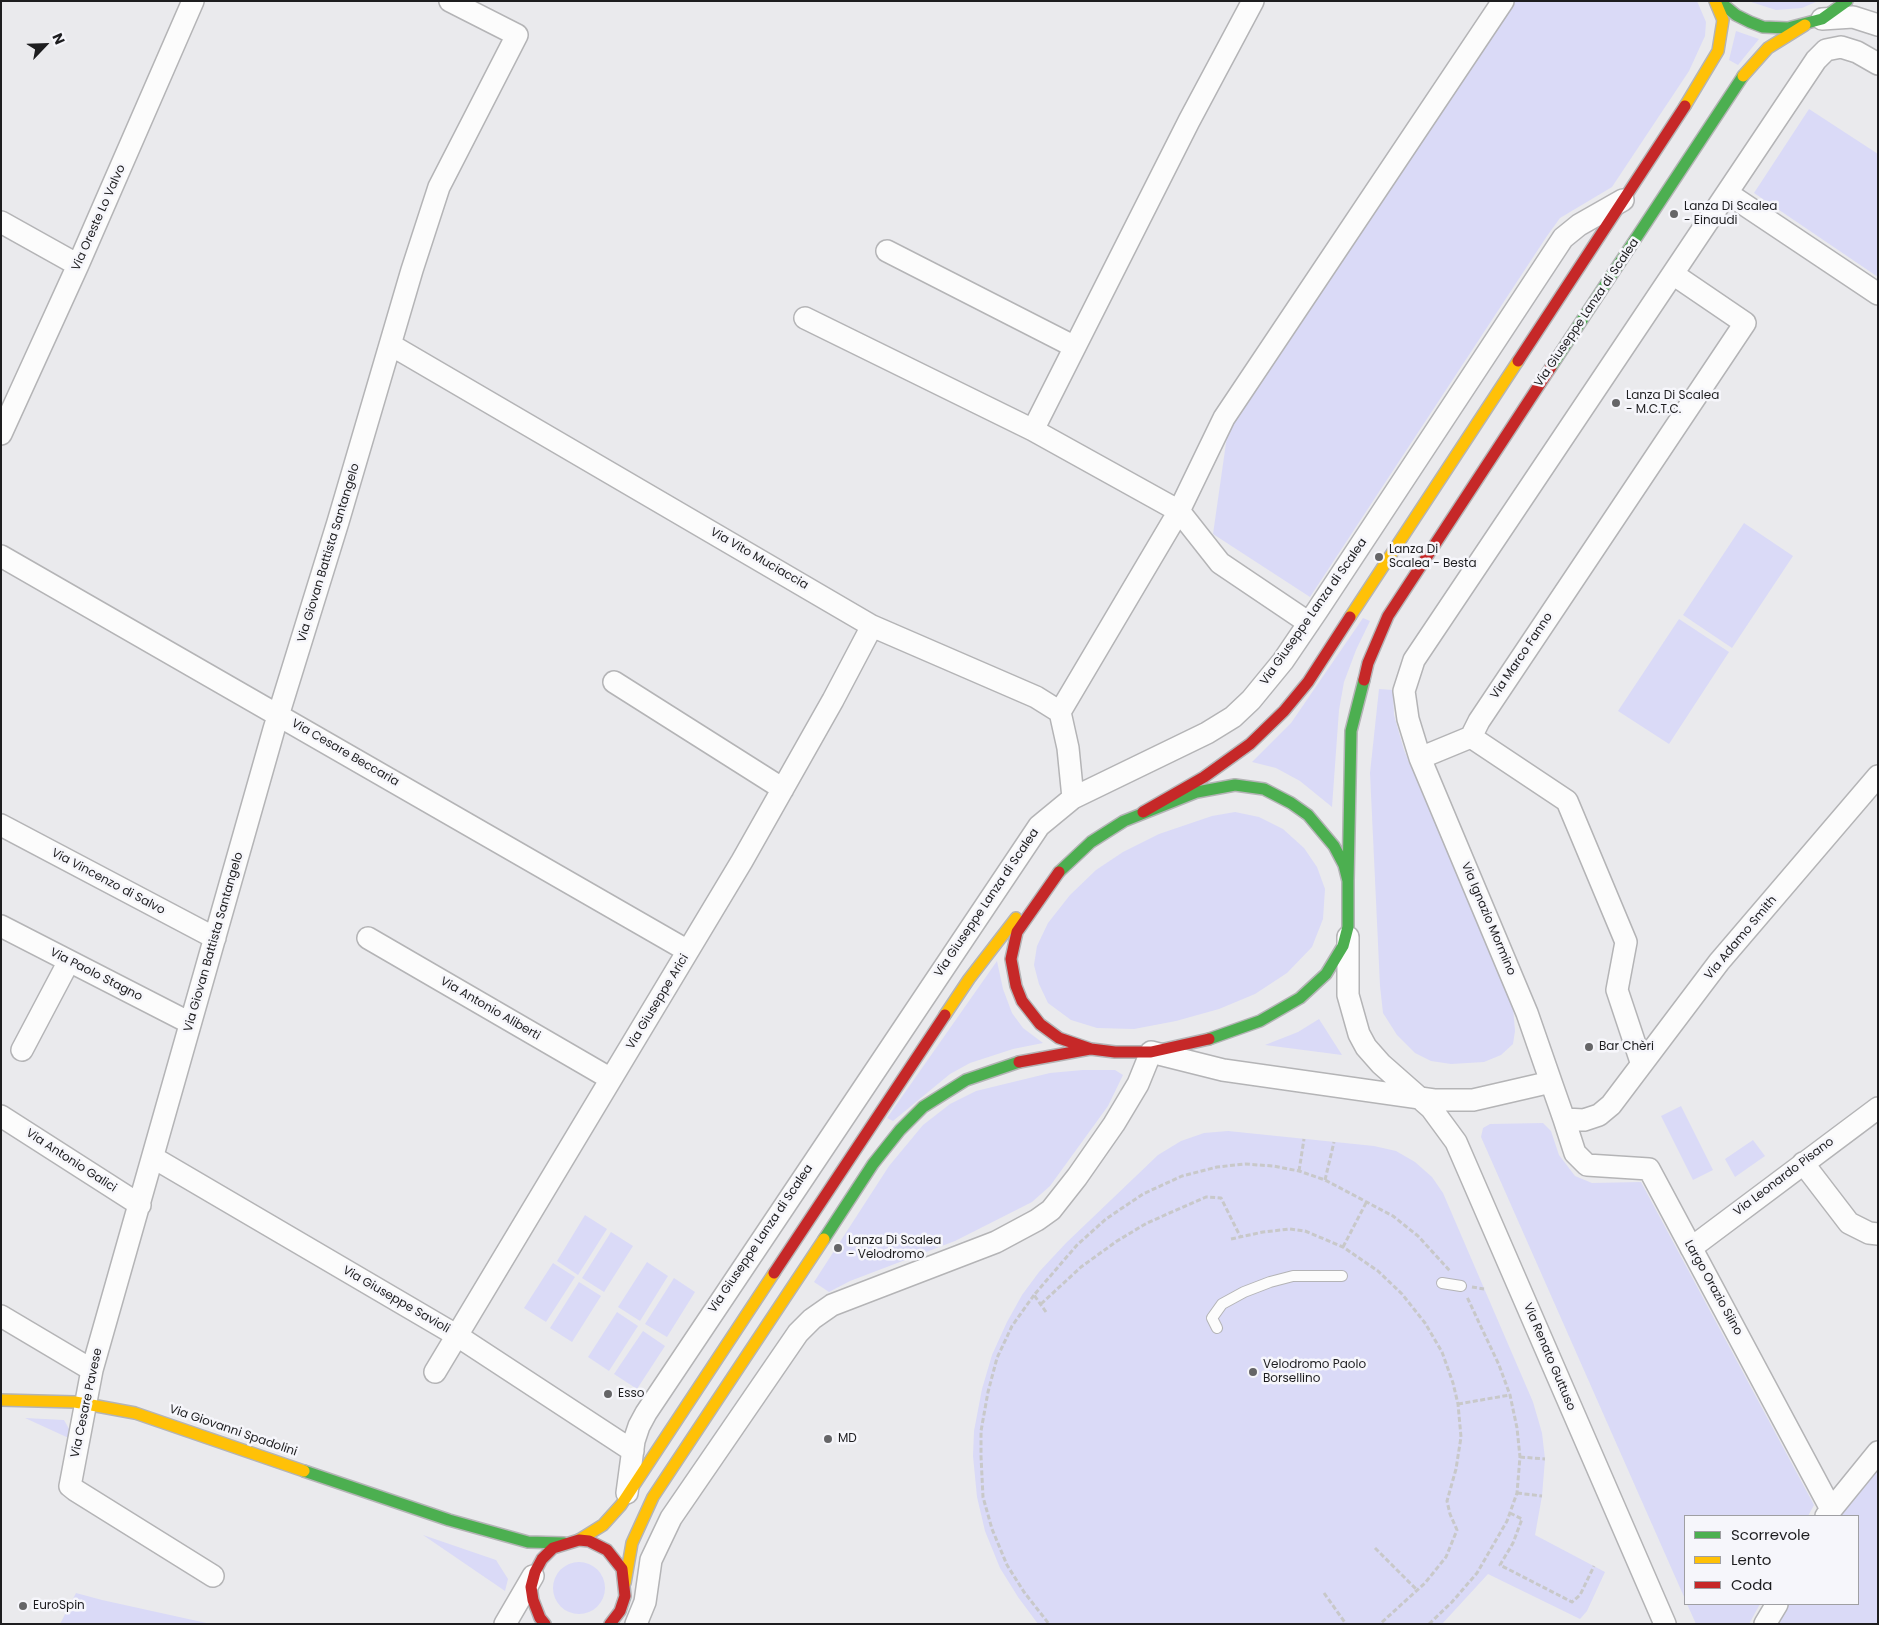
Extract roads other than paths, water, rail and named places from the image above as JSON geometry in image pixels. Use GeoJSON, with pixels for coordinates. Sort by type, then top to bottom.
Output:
{"type":"FeatureCollection","features":[{"type":"Feature","properties":{"kind":"street","name":"Via Oreste Lo Valvo"},"geometry":{"type":"LineString","coordinates":[[1,434],[78,266],[193,1]]}},
{"type":"Feature","properties":{"kind":"street","name":"Via Giovan Battista Santangelo"},"geometry":{"type":"LineString","coordinates":[[154,1158],[190,1023],[279,714],[439,187],[517,35],[450,1]]}},
{"type":"Feature","properties":{"kind":"street"},"geometry":{"type":"LineString","coordinates":[[1033,430],[1189,120],[1253,1]]}},
{"type":"Feature","properties":{"kind":"street"},"geometry":{"type":"LineString","coordinates":[[1073,798],[1068,748],[1060,712],[1179,511],[1224,418],[1503,1]]}},
{"type":"Feature","properties":{"kind":"street","name":"Via Giuseppe Lanza di Scalea"},"geometry":{"type":"LineString","coordinates":[[1143,812],[1204,776],[1250,744],[1284,711],[1308,682],[1715,60],[1721,41],[1723,20],[1715,1]]}},
{"type":"Feature","properties":{"kind":"street"},"geometry":{"type":"LineString","coordinates":[[1719,1],[1736,15],[1763,26],[1788,28],[1813,22],[1853,17],[1878,25]]}},
{"type":"Feature","properties":{"kind":"street","name":"Via Giuseppe Lanza di Scalea"},"geometry":{"type":"LineString","coordinates":[[1091,1049],[1115,1052],[1151,1052],[1206,1041],[1242,1028],[1280,1010],[1300,998],[1316,985],[1331,967],[1342,946],[1348,927],[1351,731],[1368,663],[1388,616],[1742,77],[1768,48],[1847,1]]}},
{"type":"Feature","properties":{"kind":"street"},"geometry":{"type":"LineString","coordinates":[[1641,1062],[1616,990],[1626,942],[1566,802],[1471,737],[1420,758],[1408,719],[1404,691],[1414,660],[1816,60],[1826,50],[1841,47],[1857,52],[1878,64]]}},
{"type":"Feature","properties":{"kind":"street"},"geometry":{"type":"LineString","coordinates":[[1727,193],[1878,294]]}},
{"type":"Feature","properties":{"kind":"street","name":"Via Giuseppe Lanza di Scalea"},"geometry":{"type":"LineString","coordinates":[[625,1498],[629,1487],[633,1451],[639,1426],[646,1413],[1026,842],[1044,821],[1073,798],[1096,785],[1186,744],[1233,717],[1266,684],[1309,623],[1563,238],[1579,225],[1624,200]]}},
{"type":"Feature","properties":{"kind":"street"},"geometry":{"type":"LineString","coordinates":[[1,222],[78,266]]}},
{"type":"Feature","properties":{"kind":"street"},"geometry":{"type":"LineString","coordinates":[[887,251],[1075,347]]}},
{"type":"Feature","properties":{"kind":"street","name":"Via Marco Fanno"},"geometry":{"type":"LineString","coordinates":[[1471,737],[1479,721],[1746,323],[1673,274]]}},
{"type":"Feature","properties":{"kind":"street"},"geometry":{"type":"LineString","coordinates":[[805,318],[1033,430],[1179,511],[1220,563],[1309,623]]}},
{"type":"Feature","properties":{"kind":"street","name":"Via Vito Muciaccia"},"geometry":{"type":"LineString","coordinates":[[391,345],[872,626],[1036,697],[1060,712]]}},
{"type":"Feature","properties":{"kind":"street","name":"Via Cesare Beccaria"},"geometry":{"type":"LineString","coordinates":[[1,556],[279,714],[688,951]]}},
{"type":"Feature","properties":{"kind":"street","name":"Via Giuseppe Arici"},"geometry":{"type":"LineString","coordinates":[[435,1372],[783,789],[872,626]]}},
{"type":"Feature","properties":{"kind":"street"},"geometry":{"type":"LineString","coordinates":[[614,682],[783,789]]}},
{"type":"Feature","properties":{"kind":"street","name":"Via Ignazio Mormino"},"geometry":{"type":"LineString","coordinates":[[1420,758],[1502,950],[1564,1119]]}},
{"type":"Feature","properties":{"kind":"street","name":"Via Adamo Smith"},"geometry":{"type":"LineString","coordinates":[[1564,1119],[1584,1120],[1599,1115],[1610,1105],[1719,962],[1878,776]]}},
{"type":"Feature","properties":{"kind":"street"},"geometry":{"type":"LineString","coordinates":[[1091,1049],[1059,1038],[1040,1024],[1022,1001],[1012,972],[1013,945],[1017,932],[1053,878],[1090,842],[1143,812],[1215,787],[1242,785],[1264,789],[1291,802],[1322,828],[1338,852],[1348,881]]}},
{"type":"Feature","properties":{"kind":"street","name":"Via Vincenzo di Salvo"},"geometry":{"type":"LineString","coordinates":[[1,825],[215,938]]}},
{"type":"Feature","properties":{"kind":"street","name":"Via Giuseppe Lanza di Scalea"},"geometry":{"type":"LineString","coordinates":[[579,1540],[607,1522],[625,1498],[969,978],[1007,929],[1053,878]]}},
{"type":"Feature","properties":{"kind":"street","name":"Via Paolo Stagno"},"geometry":{"type":"LineString","coordinates":[[1,926],[190,1023]]}},
{"type":"Feature","properties":{"kind":"street","name":"Via Renato Guttuso"},"geometry":{"type":"LineString","coordinates":[[1348,927],[1348,995],[1359,1034],[1366,1047],[1381,1064],[1443,1121],[1466,1165],[1665,1624]]}},
{"type":"Feature","properties":{"kind":"street","name":"Via Antonio Aliberti"},"geometry":{"type":"LineString","coordinates":[[368,938],[611,1079]]}},
{"type":"Feature","properties":{"kind":"street"},"geometry":{"type":"LineString","coordinates":[[22,1050],[68,961]]}},
{"type":"Feature","properties":{"kind":"street"},"geometry":{"type":"LineString","coordinates":[[610,1624],[620,1611],[632,1543],[647,1508],[873,1164],[900,1130],[923,1107],[966,1080],[1017,1062],[1091,1049]]}},
{"type":"Feature","properties":{"kind":"street"},"geometry":{"type":"LineString","coordinates":[[636,1624],[644,1602],[651,1560],[663,1533],[798,1333],[822,1311],[845,1299],[996,1242],[1037,1220],[1051,1210],[1072,1184],[1114,1124],[1138,1084],[1151,1052],[1223,1070],[1421,1099],[1474,1100]]}},
{"type":"Feature","properties":{"kind":"street"},"geometry":{"type":"LineString","coordinates":[[1466,1165],[1456,1122],[1458,1111],[1463,1104],[1551,1082]]}},
{"type":"Feature","properties":{"kind":"street","name":"Via Leonardo Pisano"},"geometry":{"type":"LineString","coordinates":[[1691,1248],[1878,1108]]}},
{"type":"Feature","properties":{"kind":"street","name":"Via Antonio Galici"},"geometry":{"type":"LineString","coordinates":[[1,1116],[140,1205]]}},
{"type":"Feature","properties":{"kind":"street","name":"Largo Orazio Siino"},"geometry":{"type":"LineString","coordinates":[[1564,1119],[1575,1153],[1587,1165],[1649,1169],[1829,1512]]}},
{"type":"Feature","properties":{"kind":"street","name":"Via Giuseppe Savioli"},"geometry":{"type":"LineString","coordinates":[[154,1158],[456,1335],[633,1451]]}},
{"type":"Feature","properties":{"kind":"street","name":"Via Cesare Pavese"},"geometry":{"type":"LineString","coordinates":[[154,1158],[92,1370],[70,1486],[213,1576]]}},
{"type":"Feature","properties":{"kind":"street"},"geometry":{"type":"LineString","coordinates":[[1803,1163],[1849,1223],[1869,1233],[1878,1234]]}},
{"type":"Feature","properties":{"kind":"street"},"geometry":{"type":"LineString","coordinates":[[1,1316],[92,1370]]}},
{"type":"Feature","properties":{"kind":"street"},"geometry":{"type":"LineString","coordinates":[[738,1368],[762,1384]]}},
{"type":"Feature","properties":{"kind":"street","name":"Via Giovanni Spadolini"},"geometry":{"type":"LineString","coordinates":[[1,1400],[86,1403],[162,1422],[448,1520],[528,1542],[564,1543]]}},
{"type":"Feature","properties":{"kind":"street"},"geometry":{"type":"LineString","coordinates":[[1829,1512],[1878,1452]]}},
{"type":"Feature","properties":{"kind":"street","name":"Via Giovanni Spadolini"},"geometry":{"type":"LineString","coordinates":[[448,1520],[498,1546]]}},
{"type":"Feature","properties":{"kind":"street"},"geometry":{"type":"LineString","coordinates":[[505,1624],[531,1583],[542,1559],[553,1548],[564,1543],[579,1540],[589,1541],[607,1550],[618,1562],[625,1583]]}},
{"type":"Feature","properties":{"kind":"street"},"geometry":{"type":"LineString","coordinates":[[529,1624],[531,1583]]}},
{"type":"Feature","properties":{"kind":"street"},"geometry":{"type":"LineString","coordinates":[[531,1583],[540,1618],[545,1624]]}},
{"type":"Feature","properties":{"kind":"street"},"geometry":{"type":"LineString","coordinates":[[1765,1624],[1776,1605]]}},
{"type":"Feature","properties":{"kind":"lane"},"geometry":{"type":"LineString","coordinates":[[1217,1328],[1212,1318],[1222,1304],[1244,1292],[1293,1276],[1342,1276]]}},
{"type":"Feature","properties":{"kind":"lane"},"geometry":{"type":"LineString","coordinates":[[1442,1283],[1461,1286]]}},
{"type":"Feature","properties":{"kind":"place","name":"Lanza Di Scalea - Einaudi"},"geometry":{"type":"Point","coordinates":[1674,214]}},
{"type":"Feature","properties":{"kind":"place","name":"Lanza Di Scalea - M.C.T.C."},"geometry":{"type":"Point","coordinates":[1616,403]}},
{"type":"Feature","properties":{"kind":"place","name":"Lanza Di Scalea - Besta"},"geometry":{"type":"Point","coordinates":[1379,557]}},
{"type":"Feature","properties":{"kind":"place","name":"Bar Chèri"},"geometry":{"type":"Point","coordinates":[1589,1047]}},
{"type":"Feature","properties":{"kind":"place","name":"Lanza Di Scalea - Velodromo"},"geometry":{"type":"Point","coordinates":[838,1248]}},
{"type":"Feature","properties":{"kind":"place","name":"Velodromo Paolo Borsellino"},"geometry":{"type":"Point","coordinates":[1253,1372]}},
{"type":"Feature","properties":{"kind":"place","name":"Esso"},"geometry":{"type":"Point","coordinates":[608,1394]}},
{"type":"Feature","properties":{"kind":"place","name":"MD"},"geometry":{"type":"Point","coordinates":[828,1439]}},
{"type":"Feature","properties":{"kind":"place","name":"EuroSpin"},"geometry":{"type":"Point","coordinates":[23,1606]}}]}
